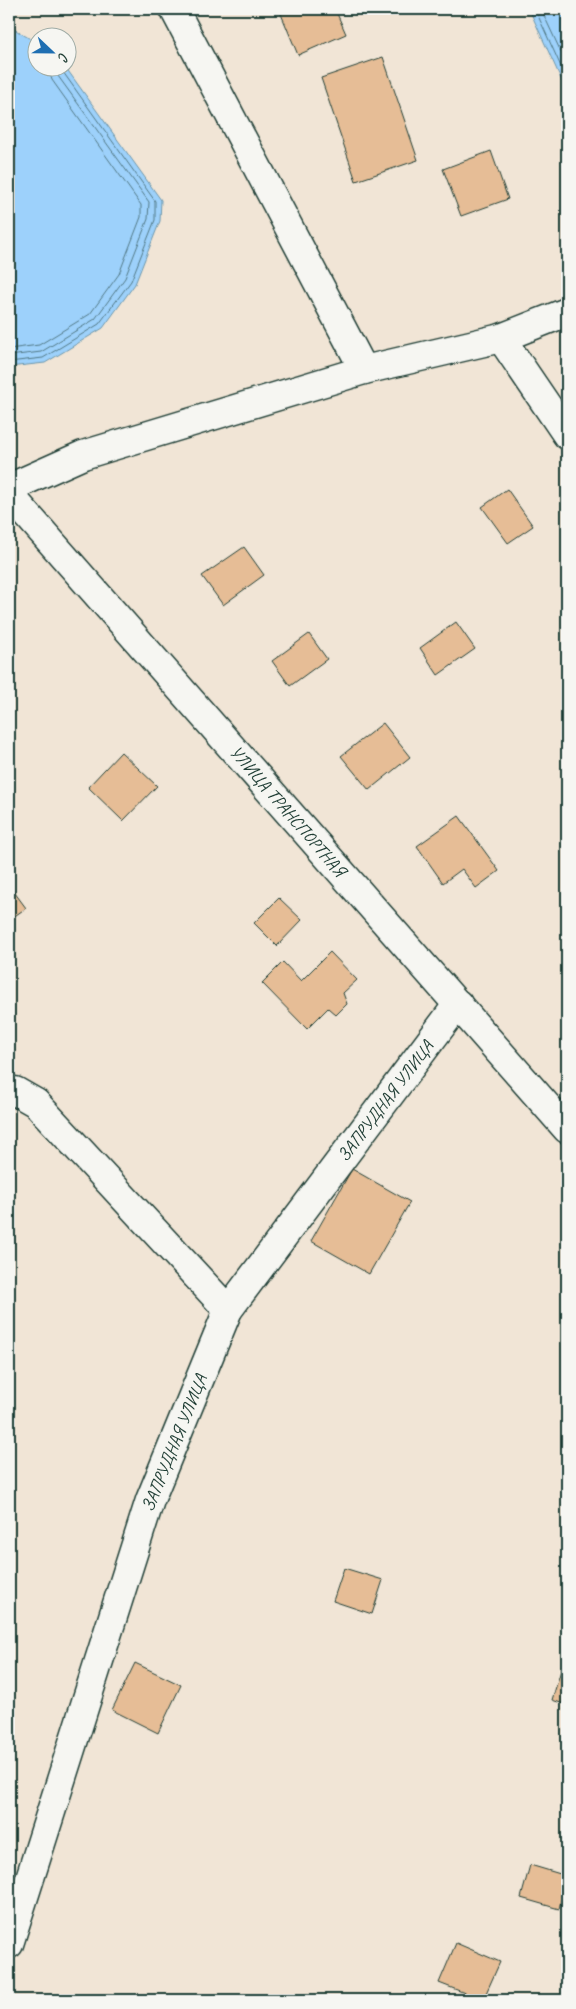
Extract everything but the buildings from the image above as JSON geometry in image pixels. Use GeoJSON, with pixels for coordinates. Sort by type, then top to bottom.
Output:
{"type":"FeatureCollection","features":[{"type":"Feature","properties":{"kind":"street"},"geometry":{"type":"LineString","coordinates":[[174,9],[364,370]]}},
{"type":"Feature","properties":{"kind":"street"},"geometry":{"type":"LineString","coordinates":[[9,488],[83,455],[364,370],[501,338],[567,312]]}},
{"type":"Feature","properties":{"kind":"street"},"geometry":{"type":"LineString","coordinates":[[501,338],[567,435]]}},
{"type":"Feature","properties":{"kind":"street","name":"УЛИЦА ТРАНСПОРТНАЯ"},"geometry":{"type":"LineString","coordinates":[[9,494],[567,1129]]}},
{"type":"Feature","properties":{"kind":"street","name":"ЗАПРУДНАЯ УЛИЦА"},"geometry":{"type":"LineString","coordinates":[[9,1944],[150,1500],[228,1310],[458,1004]]}},
{"type":"Feature","properties":{"kind":"street"},"geometry":{"type":"LineString","coordinates":[[9,1091],[15,1091],[36,1103],[228,1310]]}},
{"type":"Feature","properties":{"kind":"water"},"geometry":{"type":"Polygon","coordinates":[[[529,9],[567,9],[567,92],[529,9]]]}},
{"type":"Feature","properties":{"kind":"water"},"geometry":{"type":"Polygon","coordinates":[[[9,26],[28,38],[28,78],[73,78],[161,200],[160,221],[135,284],[103,328],[45,363],[9,367],[9,26]]]}}]}
